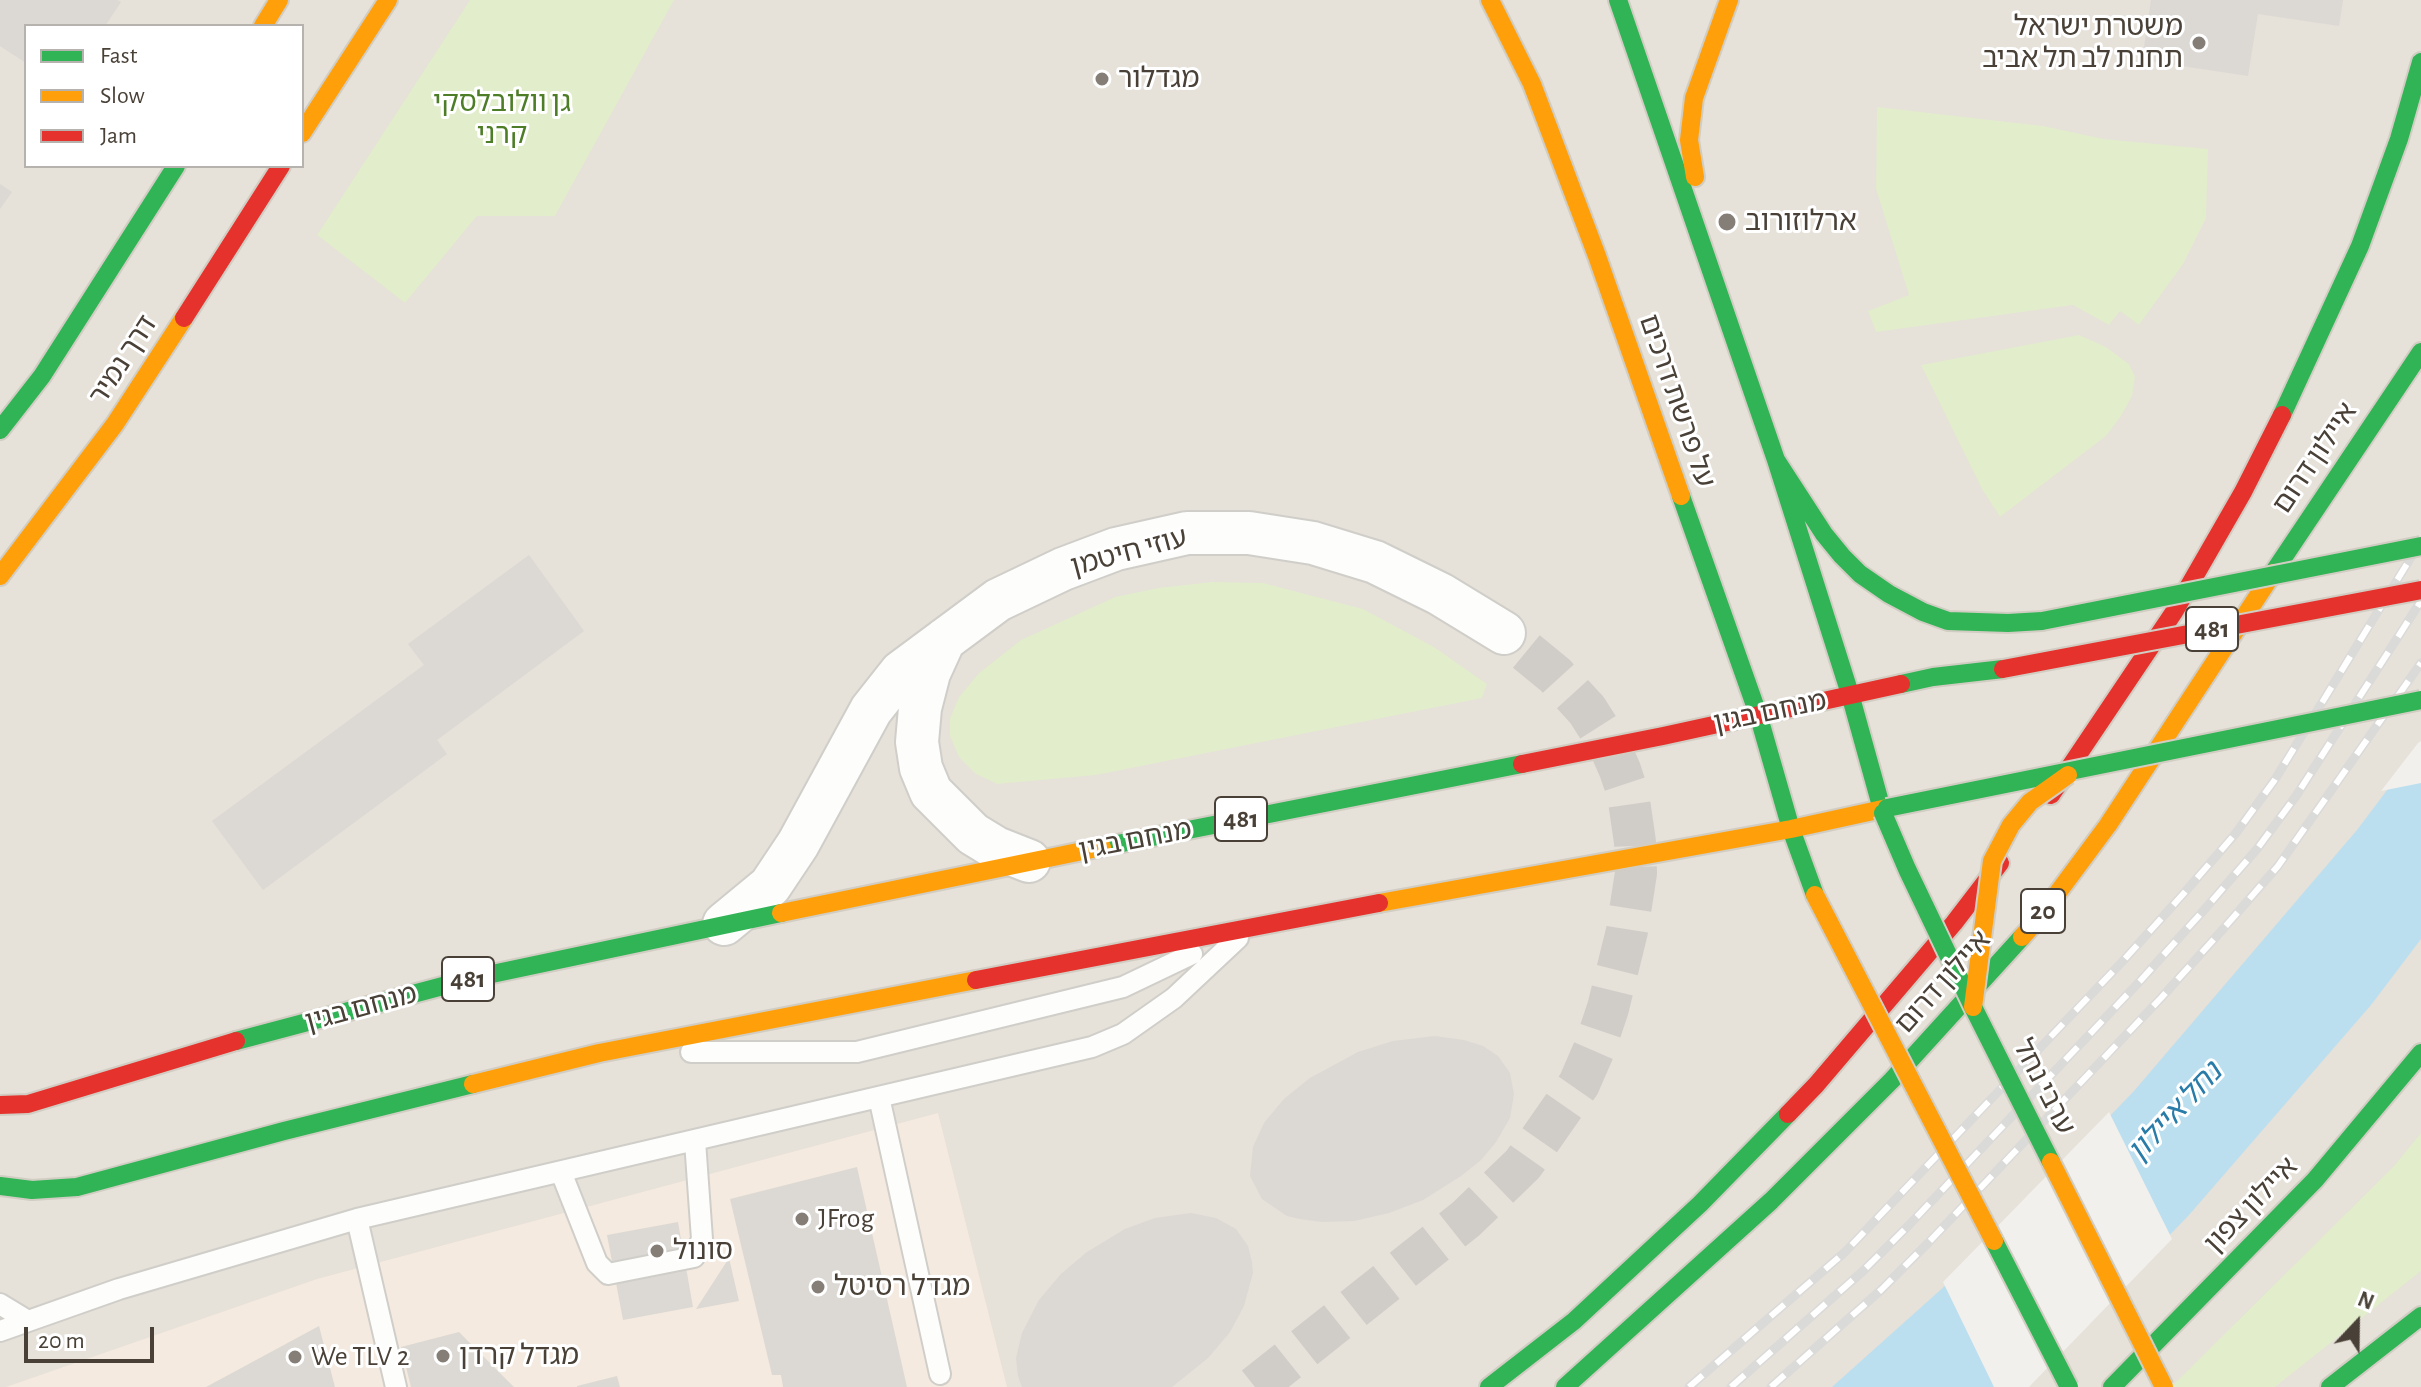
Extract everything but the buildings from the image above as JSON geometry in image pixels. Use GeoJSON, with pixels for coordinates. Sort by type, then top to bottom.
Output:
{"type":"FeatureCollection","features":[{"type":"Feature","properties":{"kind":"main road"},"geometry":{"type":"LineString","coordinates":[[264,24],[279,0]]}},
{"type":"Feature","properties":{"kind":"main road"},"geometry":{"type":"LineString","coordinates":[[304,130],[388,0]]}},
{"type":"Feature","properties":{"kind":"main road","name":"על פרשת דרכים"},"geometry":{"type":"LineString","coordinates":[[1490,0],[1532,84],[1581,213],[1758,714],[1791,829]]}},
{"type":"Feature","properties":{"kind":"main road"},"geometry":{"type":"LineString","coordinates":[[1618,0],[1776,460],[1884,810]]}},
{"type":"Feature","properties":{"kind":"main road"},"geometry":{"type":"LineString","coordinates":[[1709,262],[1689,140],[1694,98],[1729,0]]}},
{"type":"Feature","properties":{"kind":"main road"},"geometry":{"type":"LineString","coordinates":[[1489,1387],[1574,1321],[1689,1215],[1816,1085],[1954,923],[2041,811],[2174,612],[2243,492],[2289,402],[2360,246],[2399,139],[2421,62]]}},
{"type":"Feature","properties":{"kind":"main road","name":"דרך נמיר"},"geometry":{"type":"LineString","coordinates":[[0,430],[42,376],[175,168]]}},
{"type":"Feature","properties":{"kind":"main road","name":"דרך נמיר"},"geometry":{"type":"LineString","coordinates":[[0,576],[115,424],[280,168]]}},
{"type":"Feature","properties":{"kind":"main road","name":"איילון דרום"},"geometry":{"type":"LineString","coordinates":[[1565,1387],[1771,1201],[1892,1080],[2039,918],[2108,825],[2334,479],[2421,352]]}},
{"type":"Feature","properties":{"kind":"main road"},"geometry":{"type":"LineString","coordinates":[[1776,460],[1824,534],[1860,574],[1889,594],[1948,621],[2042,621],[2421,546]]}},
{"type":"Feature","properties":{"kind":"main road","name":"מנחם בגין"},"geometry":{"type":"LineString","coordinates":[[0,1105],[28,1104],[215,1046],[473,978],[724,924],[1647,739],[1933,677],[2003,669],[2421,590]]}},
{"type":"Feature","properties":{"kind":"main road"},"geometry":{"type":"LineString","coordinates":[[0,1186],[32,1190],[77,1187],[284,1131],[599,1053],[1249,927],[1791,829],[2421,700]]}},
{"type":"Feature","properties":{"kind":"main road"},"geometry":{"type":"LineString","coordinates":[[1973,1007],[1992,861],[2011,825],[2030,802],[2077,769]]}},
{"type":"Feature","properties":{"kind":"main road","name":"ערבי נחל"},"geometry":{"type":"LineString","coordinates":[[1884,810],[1907,869],[1973,1007],[2164,1387]]}},
{"type":"Feature","properties":{"kind":"main road"},"geometry":{"type":"LineString","coordinates":[[1791,829],[1815,895],[2069,1387]]}},
{"type":"Feature","properties":{"kind":"main road","name":"איילון צפון"},"geometry":{"type":"LineString","coordinates":[[2112,1387],[2315,1180],[2421,1053]]}},
{"type":"Feature","properties":{"kind":"main road"},"geometry":{"type":"LineString","coordinates":[[2330,1387],[2421,1316]]}},
{"type":"Feature","properties":{"kind":"street","name":"עוזי חיטמן"},"geometry":{"type":"LineString","coordinates":[[724,924],[770,886],[798,844],[871,710],[901,672],[998,600],[1063,569],[1116,549],[1187,533],[1249,533],[1313,543],[1375,562],[1440,594],[1504,633]]}},
{"type":"Feature","properties":{"kind":"street","name":"עוזי חיטמן"},"geometry":{"type":"LineString","coordinates":[[944,640],[929,673],[920,708],[917,742],[921,768],[931,792],[973,834],[996,848],[1029,861]]}},
{"type":"Feature","properties":{"kind":"lane"},"geometry":{"type":"LineString","coordinates":[[599,1053],[857,1052],[1123,987],[1249,927]]}},
{"type":"Feature","properties":{"kind":"lane"},"geometry":{"type":"LineString","coordinates":[[0,1331],[134,1284],[357,1219],[1092,1047],[1123,1034],[1174,998],[1249,927]]}},
{"type":"Feature","properties":{"kind":"lane"},"geometry":{"type":"LineString","coordinates":[[0,1087],[110,1080]]}},
{"type":"Feature","properties":{"kind":"lane"},"geometry":{"type":"LineString","coordinates":[[879,1097],[940,1374]]}},
{"type":"Feature","properties":{"kind":"lane"},"geometry":{"type":"LineString","coordinates":[[561,1172],[597,1263],[608,1274],[694,1257],[702,1239],[695,1141]]}},
{"type":"Feature","properties":{"kind":"lane"},"geometry":{"type":"LineString","coordinates":[[357,1219],[396,1387]]}},
{"type":"Feature","properties":{"kind":"lane"},"geometry":{"type":"LineString","coordinates":[[0,1304],[28,1321]]}},
{"type":"Feature","properties":{"kind":"shaded area"},"geometry":{"type":"Polygon","coordinates":[[[0,0],[2421,0],[2421,1387],[0,1387],[0,0]]]}},
{"type":"Feature","properties":{"kind":"shaded area"},"geometry":{"type":"Polygon","coordinates":[[[938,1113],[1007,1387],[6,1387],[317,1279],[938,1113]]]}},
{"type":"Feature","properties":{"kind":"green space","name":"גן וולובלסקי קרני"},"geometry":{"type":"Polygon","coordinates":[[[470,0],[674,0],[555,216],[477,216],[405,303],[317,235],[470,0]]]}},
{"type":"Feature","properties":{"kind":"green space"},"geometry":{"type":"Polygon","coordinates":[[[1877,107],[2043,126],[2104,139],[2208,149],[2206,218],[2183,264],[2139,325],[2120,311],[2109,325],[2073,305],[1876,332],[1868,311],[1909,295],[1876,189],[1877,107]]]}},
{"type":"Feature","properties":{"kind":"green space"},"geometry":{"type":"Polygon","coordinates":[[[2079,335],[2106,347],[2129,364],[2135,377],[2132,396],[2106,436],[2000,517],[1982,489],[1921,365],[2079,335]]]}},
{"type":"Feature","properties":{"kind":"green space"},"geometry":{"type":"Polygon","coordinates":[[[1212,582],[1263,583],[1363,609],[1434,647],[1487,684],[1482,698],[1096,775],[997,784],[976,774],[959,757],[950,736],[950,718],[959,697],[979,673],[1021,640],[1115,597],[1212,582]]]}},
{"type":"Feature","properties":{"kind":"green space"},"geometry":{"type":"Polygon","coordinates":[[[2421,1133],[2421,1271],[2275,1387],[2171,1387],[2393,1167],[2421,1133]]]}},
{"type":"Feature","properties":{"kind":"water","name":"נחל איילון"},"geometry":{"type":"Polygon","coordinates":[[[2421,745],[2421,939],[2371,1005],[2189,1215],[2023,1387],[1832,1387],[1956,1276],[2134,1091],[2357,830],[2421,745]]]}},
{"type":"Feature","properties":{"kind":"pier"},"geometry":{"type":"Polygon","coordinates":[[[2421,741],[2421,783],[2381,791],[2418,743],[2421,741]]]}},
{"type":"Feature","properties":{"kind":"pier"},"geometry":{"type":"Polygon","coordinates":[[[2109,1112],[2172,1239],[2029,1387],[1994,1387],[1943,1282],[2109,1112]]]}},
{"type":"Feature","properties":{"kind":"tunnel"},"geometry":{"type":"LineString","coordinates":[[1255,1387],[1466,1219],[1523,1164],[1579,1084],[1608,1008],[1627,931],[1636,873],[1628,794],[1608,743],[1587,710],[1555,675],[1504,633]]}},
{"type":"Feature","properties":{"kind":"railway"},"geometry":{"type":"LineString","coordinates":[[1689,1387],[1845,1252],[2185,892],[2236,833],[2274,781],[2421,541]]}},
{"type":"Feature","properties":{"kind":"railway"},"geometry":{"type":"LineString","coordinates":[[1731,1387],[1863,1271],[1909,1225],[2204,910],[2257,849],[2296,796],[2421,601]]}},
{"type":"Feature","properties":{"kind":"railway"},"geometry":{"type":"LineString","coordinates":[[1771,1387],[1881,1290],[1928,1243],[2224,928],[2278,866],[2421,663]]}},
{"type":"Feature","properties":{"kind":"traffic: fast"},"geometry":{"type":"LineString","coordinates":[[1618,0],[1776,460],[1850,694],[1883,813]]}},
{"type":"Feature","properties":{"kind":"traffic: fast"},"geometry":{"type":"LineString","coordinates":[[2282,415],[2360,246],[2399,139],[2421,62]]}},
{"type":"Feature","properties":{"kind":"traffic: fast"},"geometry":{"type":"LineString","coordinates":[[0,430],[42,376],[175,168]]}},
{"type":"Feature","properties":{"kind":"traffic: fast"},"geometry":{"type":"LineString","coordinates":[[2273,573],[2421,352]]}},
{"type":"Feature","properties":{"kind":"traffic: fast"},"geometry":{"type":"LineString","coordinates":[[1776,460],[1842,556],[1860,574],[1889,594],[1948,621],[2042,621]]}},
{"type":"Feature","properties":{"kind":"traffic: fast"},"geometry":{"type":"LineString","coordinates":[[1681,496],[1758,714],[1791,829],[1815,895]]}},
{"type":"Feature","properties":{"kind":"traffic: fast"},"geometry":{"type":"LineString","coordinates":[[2042,621],[2421,546]]}},
{"type":"Feature","properties":{"kind":"traffic: fast"},"geometry":{"type":"LineString","coordinates":[[1901,684],[2003,669]]}},
{"type":"Feature","properties":{"kind":"traffic: fast"},"geometry":{"type":"LineString","coordinates":[[1887,808],[2421,700]]}},
{"type":"Feature","properties":{"kind":"traffic: fast"},"geometry":{"type":"LineString","coordinates":[[1102,847],[1522,764]]}},
{"type":"Feature","properties":{"kind":"traffic: fast"},"geometry":{"type":"LineString","coordinates":[[1883,813],[1973,1007],[2051,1162]]}},
{"type":"Feature","properties":{"kind":"traffic: fast"},"geometry":{"type":"LineString","coordinates":[[236,1041],[473,978],[781,913]]}},
{"type":"Feature","properties":{"kind":"traffic: fast"},"geometry":{"type":"LineString","coordinates":[[1565,1387],[1771,1201],[1892,1080],[2022,937]]}},
{"type":"Feature","properties":{"kind":"traffic: fast"},"geometry":{"type":"LineString","coordinates":[[2112,1387],[2315,1180],[2421,1053]]}},
{"type":"Feature","properties":{"kind":"traffic: fast"},"geometry":{"type":"LineString","coordinates":[[0,1186],[32,1190],[77,1187],[473,1084]]}},
{"type":"Feature","properties":{"kind":"traffic: fast"},"geometry":{"type":"LineString","coordinates":[[1489,1387],[1574,1321],[1700,1204],[1788,1114]]}},
{"type":"Feature","properties":{"kind":"traffic: fast"},"geometry":{"type":"LineString","coordinates":[[1994,1241],[2069,1387]]}},
{"type":"Feature","properties":{"kind":"traffic: fast"},"geometry":{"type":"LineString","coordinates":[[2330,1387],[2421,1316]]}},
{"type":"Feature","properties":{"kind":"traffic: slow"},"geometry":{"type":"LineString","coordinates":[[264,24],[279,0]]}},
{"type":"Feature","properties":{"kind":"traffic: slow"},"geometry":{"type":"LineString","coordinates":[[304,130],[388,0]]}},
{"type":"Feature","properties":{"kind":"traffic: slow"},"geometry":{"type":"LineString","coordinates":[[1490,0],[1532,84],[1597,256],[1681,496]]}},
{"type":"Feature","properties":{"kind":"traffic: slow"},"geometry":{"type":"LineString","coordinates":[[1695,177],[1689,140],[1694,98],[1729,0]]}},
{"type":"Feature","properties":{"kind":"traffic: slow"},"geometry":{"type":"LineString","coordinates":[[0,576],[115,424],[184,318]]}},
{"type":"Feature","properties":{"kind":"traffic: slow"},"geometry":{"type":"LineString","coordinates":[[2022,937],[2108,825],[2273,573]]}},
{"type":"Feature","properties":{"kind":"traffic: slow"},"geometry":{"type":"LineString","coordinates":[[1973,1007],[1992,861],[2011,825],[2030,802],[2068,775]]}},
{"type":"Feature","properties":{"kind":"traffic: slow"},"geometry":{"type":"LineString","coordinates":[[1379,903],[1791,829],[1887,808]]}},
{"type":"Feature","properties":{"kind":"traffic: slow"},"geometry":{"type":"LineString","coordinates":[[781,913],[1102,847]]}},
{"type":"Feature","properties":{"kind":"traffic: slow"},"geometry":{"type":"LineString","coordinates":[[1815,895],[1994,1241]]}},
{"type":"Feature","properties":{"kind":"traffic: slow"},"geometry":{"type":"LineString","coordinates":[[473,1084],[599,1053],[976,980]]}},
{"type":"Feature","properties":{"kind":"traffic: slow"},"geometry":{"type":"LineString","coordinates":[[2051,1162],[2164,1387]]}},
{"type":"Feature","properties":{"kind":"traffic: jam"},"geometry":{"type":"LineString","coordinates":[[184,318],[280,168]]}},
{"type":"Feature","properties":{"kind":"traffic: jam"},"geometry":{"type":"LineString","coordinates":[[2051,795],[2174,612],[2243,492],[2282,415]]}},
{"type":"Feature","properties":{"kind":"traffic: jam"},"geometry":{"type":"LineString","coordinates":[[2003,669],[2421,590]]}},
{"type":"Feature","properties":{"kind":"traffic: jam"},"geometry":{"type":"LineString","coordinates":[[1522,764],[1901,684]]}},
{"type":"Feature","properties":{"kind":"traffic: jam"},"geometry":{"type":"LineString","coordinates":[[1788,1114],[1954,923],[2000,863]]}},
{"type":"Feature","properties":{"kind":"traffic: jam"},"geometry":{"type":"LineString","coordinates":[[976,980],[1379,903]]}},
{"type":"Feature","properties":{"kind":"traffic: jam"},"geometry":{"type":"LineString","coordinates":[[0,1105],[28,1104],[236,1041]]}},
{"type":"Feature","properties":{"kind":"place","name":"משטרת ישראל תחנת לב תל אביב"},"geometry":{"type":"Point","coordinates":[2199,43]}},
{"type":"Feature","properties":{"kind":"place","name":"מגדלור"},"geometry":{"type":"Point","coordinates":[1102,79]}},
{"type":"Feature","properties":{"kind":"place","name":"ארלוזורוב"},"geometry":{"type":"Point","coordinates":[1727,222]}},
{"type":"Feature","properties":{"kind":"place","name":"JFrog"},"geometry":{"type":"Point","coordinates":[802,1219]}},
{"type":"Feature","properties":{"kind":"place","name":"סונול"},"geometry":{"type":"Point","coordinates":[657,1251]}},
{"type":"Feature","properties":{"kind":"place","name":"מגדל רסיטל"},"geometry":{"type":"Point","coordinates":[818,1287]}},
{"type":"Feature","properties":{"kind":"place","name":"מגדל קרדן"},"geometry":{"type":"Point","coordinates":[443,1356]}},
{"type":"Feature","properties":{"kind":"place","name":"We TLV 2"},"geometry":{"type":"Point","coordinates":[295,1357]}}]}
